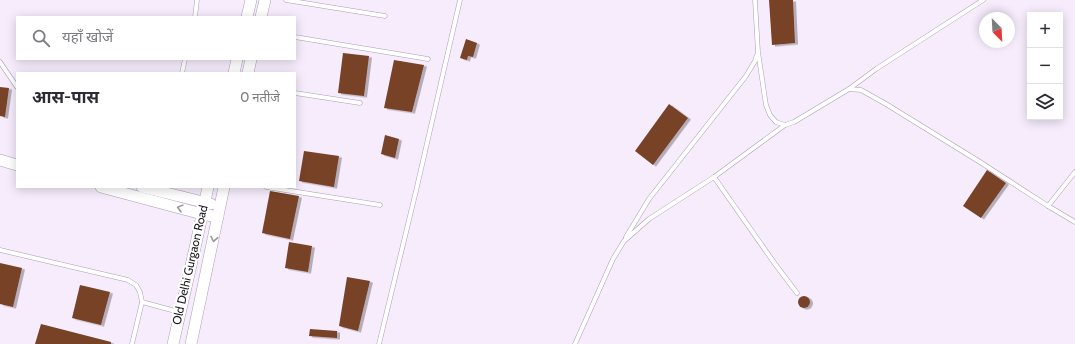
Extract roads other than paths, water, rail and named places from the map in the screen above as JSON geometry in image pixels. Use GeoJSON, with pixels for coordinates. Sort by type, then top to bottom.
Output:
{"type":"FeatureCollection","features":[{"type":"Feature","properties":{"kind":"main road"},"geometry":{"type":"LineString","coordinates":[[246,16],[251,0]]}},
{"type":"Feature","properties":{"kind":"main road"},"geometry":{"type":"LineString","coordinates":[[261,16],[265,0]]}},
{"type":"Feature","properties":{"kind":"main road"},"geometry":{"type":"LineString","coordinates":[[234,72],[237,60]]}},
{"type":"Feature","properties":{"kind":"main road"},"geometry":{"type":"LineString","coordinates":[[248,72],[251,60]]}},
{"type":"Feature","properties":{"kind":"main road"},"geometry":{"type":"LineString","coordinates":[[0,154],[16,158]]}},
{"type":"Feature","properties":{"kind":"main road"},"geometry":{"type":"LineString","coordinates":[[0,160],[16,165]]}},
{"type":"Feature","properties":{"kind":"main road"},"geometry":{"type":"LineString","coordinates":[[104,188],[218,217]]}},
{"type":"Feature","properties":{"kind":"main road"},"geometry":{"type":"LineString","coordinates":[[146,188],[220,206]]}},
{"type":"Feature","properties":{"kind":"main road","name":"Old Delhi Gurgaon Road"},"geometry":{"type":"LineString","coordinates":[[172,344],[208,188]]}},
{"type":"Feature","properties":{"kind":"main road","name":"Old Delhi Gurgaon Road"},"geometry":{"type":"LineString","coordinates":[[191,344],[224,188]]}},
{"type":"Feature","properties":{"kind":"lane"},"geometry":{"type":"LineString","coordinates":[[195,16],[197,0]]}},
{"type":"Feature","properties":{"kind":"lane"},"geometry":{"type":"LineString","coordinates":[[286,0],[385,16]]}},
{"type":"Feature","properties":{"kind":"lane"},"geometry":{"type":"LineString","coordinates":[[379,344],[460,0]]}},
{"type":"Feature","properties":{"kind":"lane"},"geometry":{"type":"LineString","coordinates":[[755,0],[758,52],[766,105],[770,115],[776,122],[785,126]]}},
{"type":"Feature","properties":{"kind":"lane"},"geometry":{"type":"LineString","coordinates":[[624,241],[649,219],[714,177],[785,126],[849,89],[876,69],[983,0]]}},
{"type":"Feature","properties":{"kind":"lane"},"geometry":{"type":"LineString","coordinates":[[296,37],[428,58]]}},
{"type":"Feature","properties":{"kind":"lane"},"geometry":{"type":"LineString","coordinates":[[575,344],[613,259],[649,199],[746,76],[755,61],[758,52]]}},
{"type":"Feature","properties":{"kind":"lane"},"geometry":{"type":"LineString","coordinates":[[182,72],[185,60]]}},
{"type":"Feature","properties":{"kind":"lane"},"geometry":{"type":"LineString","coordinates":[[0,62],[16,86]]}},
{"type":"Feature","properties":{"kind":"lane"},"geometry":{"type":"LineString","coordinates":[[849,89],[861,90],[876,98],[1075,222]]}},
{"type":"Feature","properties":{"kind":"lane"},"geometry":{"type":"LineString","coordinates":[[296,93],[360,103]]}},
{"type":"Feature","properties":{"kind":"lane"},"geometry":{"type":"LineString","coordinates":[[1048,206],[1075,172]]}},
{"type":"Feature","properties":{"kind":"lane"},"geometry":{"type":"LineString","coordinates":[[714,177],[797,293]]}},
{"type":"Feature","properties":{"kind":"lane"},"geometry":{"type":"LineString","coordinates":[[273,188],[380,204]]}},
{"type":"Feature","properties":{"kind":"lane"},"geometry":{"type":"LineString","coordinates":[[0,250],[128,280],[136,285],[140,292],[142,302],[132,344]]}},
{"type":"Feature","properties":{"kind":"lane"},"geometry":{"type":"LineString","coordinates":[[142,302],[180,312]]}}]}
